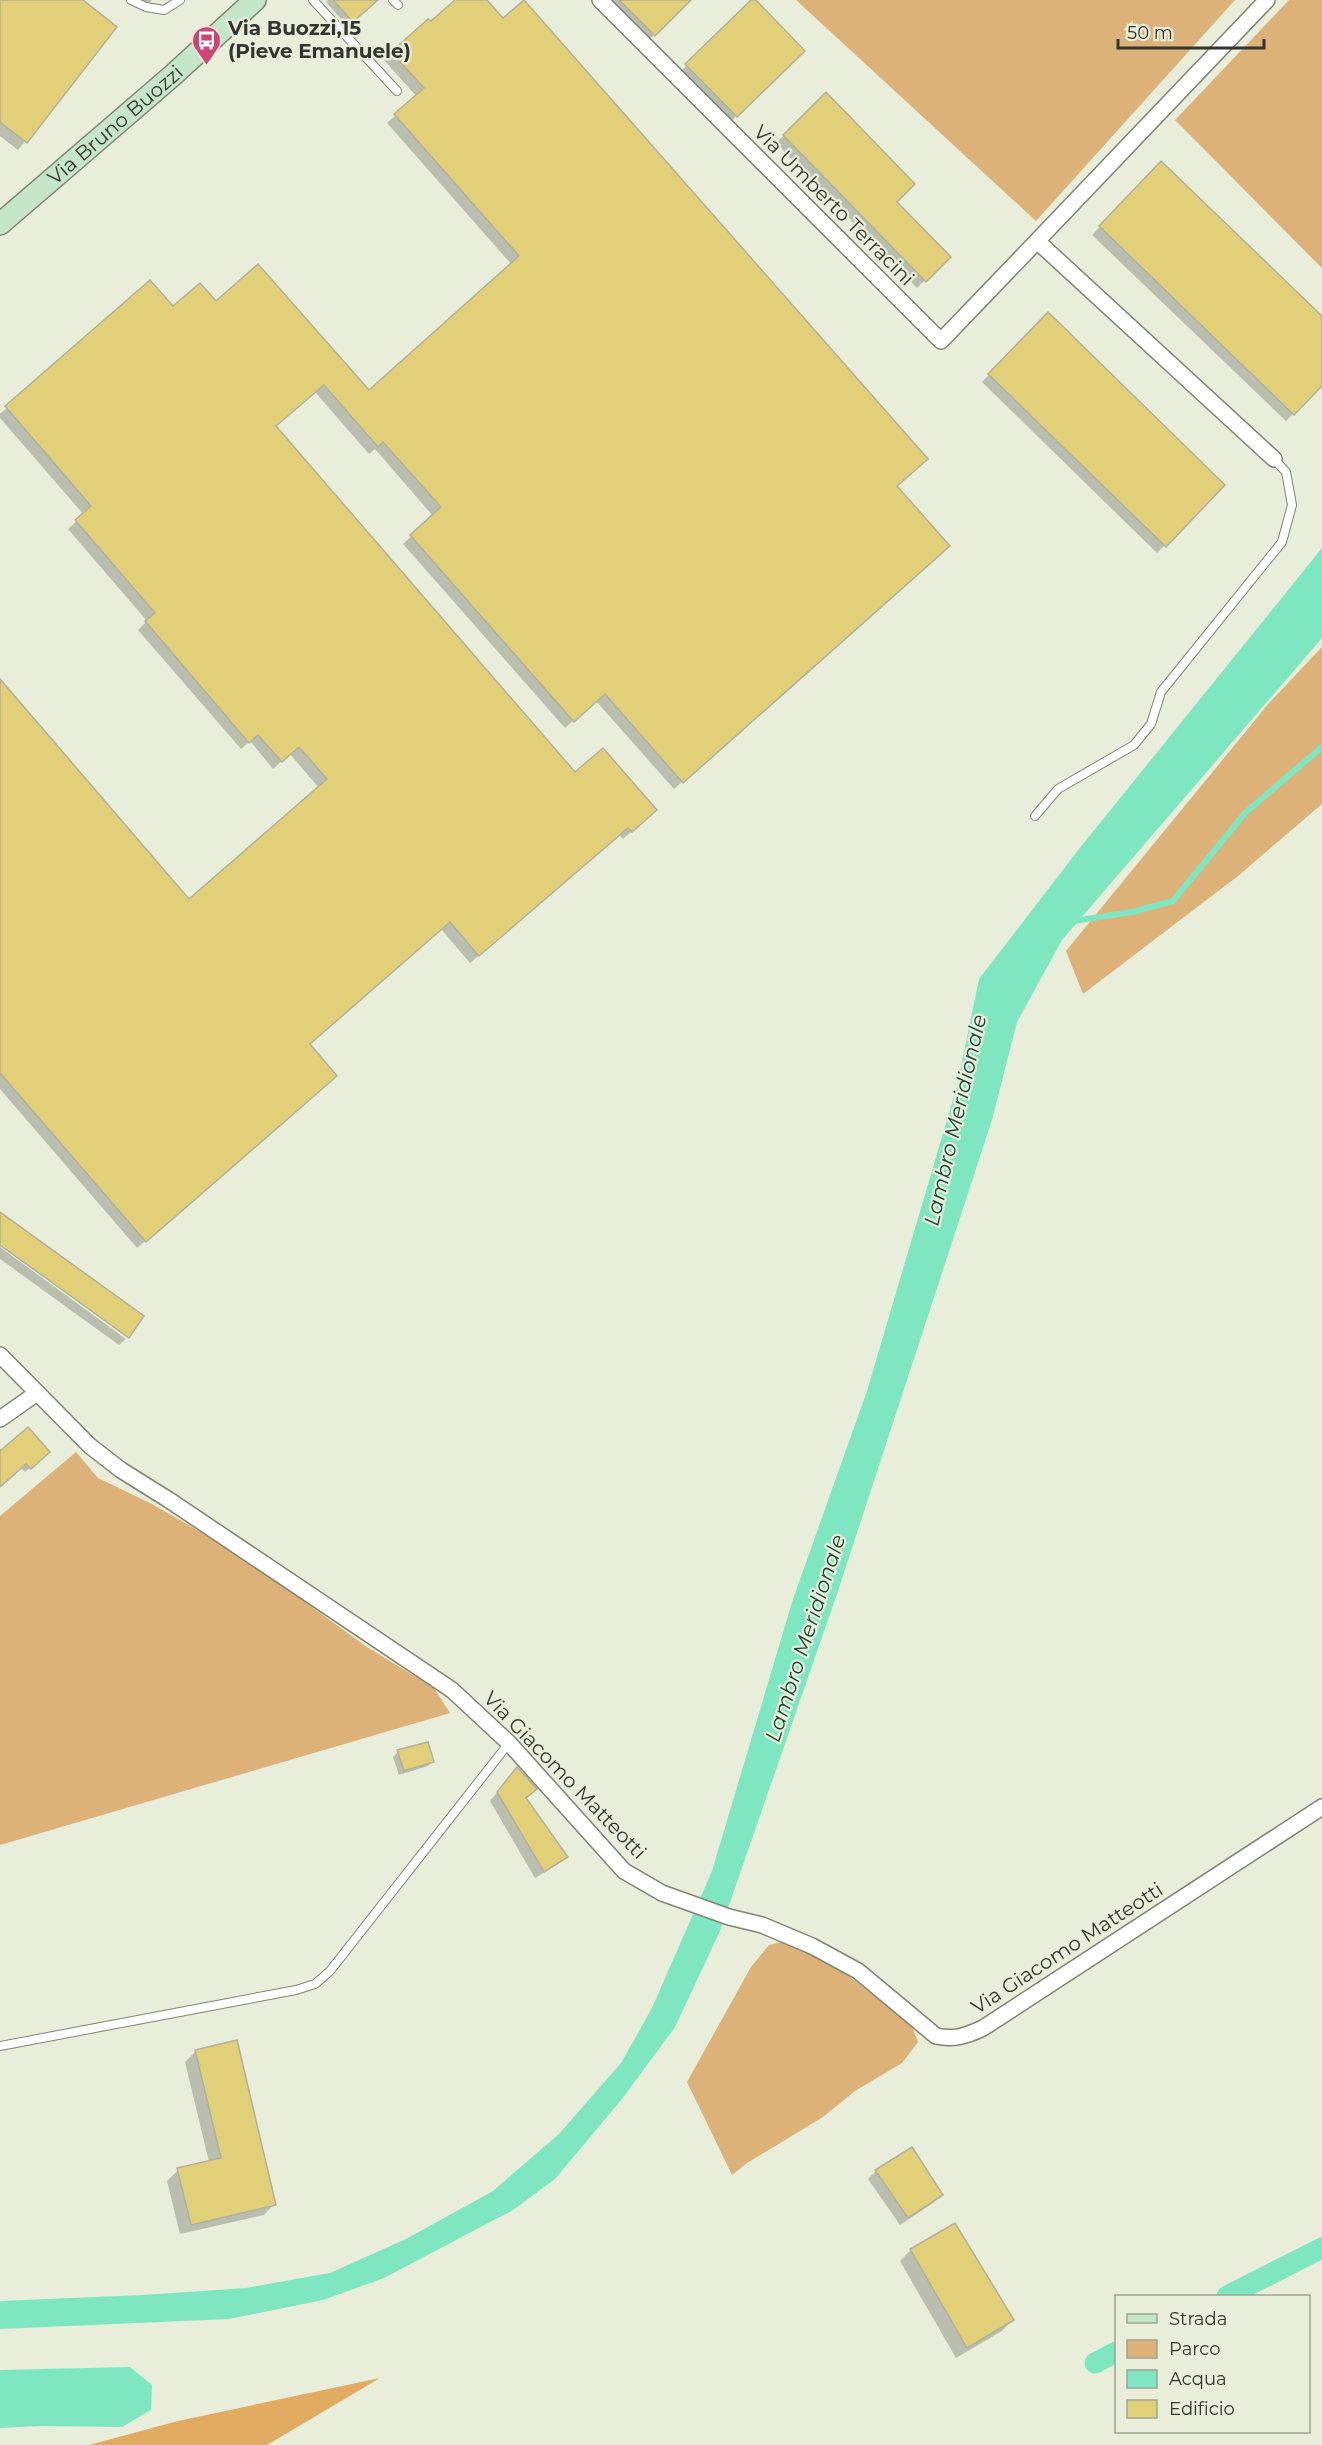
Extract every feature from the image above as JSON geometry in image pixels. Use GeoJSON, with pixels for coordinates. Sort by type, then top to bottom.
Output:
{"type":"FeatureCollection","features":[{"type":"Feature","properties":{"kind":"main road","name":"Via Bruno Buozzi"},"geometry":{"type":"LineString","coordinates":[[0,224],[172,76],[255,0]]}},
{"type":"Feature","properties":{"kind":"street","name":"Via Umberto Terracini"},"geometry":{"type":"LineString","coordinates":[[600,0],[941,341],[1267,0]]}},
{"type":"Feature","properties":{"kind":"street"},"geometry":{"type":"LineString","coordinates":[[1037,241],[1274,459]]}},
{"type":"Feature","properties":{"kind":"street","name":"Via Giacomo Matteotti"},"geometry":{"type":"LineString","coordinates":[[0,1355],[90,1446],[120,1470],[179,1506],[452,1690],[509,1743],[624,1871],[662,1893],[762,1926],[812,1946],[858,1971],[936,2036],[950,2039],[983,2028],[1322,1807]]}},
{"type":"Feature","properties":{"kind":"street"},"geometry":{"type":"LineString","coordinates":[[0,1419],[37,1393]]}},
{"type":"Feature","properties":{"kind":"lane"},"geometry":{"type":"LineString","coordinates":[[131,0],[146,7],[164,10],[180,0]]}},
{"type":"Feature","properties":{"kind":"lane"},"geometry":{"type":"LineString","coordinates":[[313,0],[397,91]]}},
{"type":"Feature","properties":{"kind":"lane"},"geometry":{"type":"LineString","coordinates":[[1035,816],[1058,789],[1134,745],[1151,724],[1161,692],[1282,542],[1292,505],[1286,472],[1274,459]]}},
{"type":"Feature","properties":{"kind":"lane"},"geometry":{"type":"LineString","coordinates":[[0,2046],[296,1990],[315,1984],[330,1971],[509,1743]]}},
{"type":"Feature","properties":{"kind":"green space"},"geometry":{"type":"Polygon","coordinates":[[[796,0],[1235,0],[1036,221],[796,0]]]}},
{"type":"Feature","properties":{"kind":"green space"},"geometry":{"type":"Polygon","coordinates":[[[1289,0],[1322,0],[1322,268],[1175,120],[1289,0]]]}},
{"type":"Feature","properties":{"kind":"green space"},"geometry":{"type":"Polygon","coordinates":[[[1322,647],[1322,804],[1238,876],[1083,994],[1066,951],[1269,703],[1322,647]]]}},
{"type":"Feature","properties":{"kind":"green space"},"geometry":{"type":"Polygon","coordinates":[[[76,1452],[98,1478],[152,1504],[239,1554],[367,1647],[434,1688],[450,1713],[0,1845],[0,1516],[76,1452]]]}},
{"type":"Feature","properties":{"kind":"green space"},"geometry":{"type":"Polygon","coordinates":[[[786,1941],[840,1969],[912,2026],[918,2042],[902,2063],[855,2091],[823,2117],[747,2163],[732,2175],[687,2082],[751,1967],[769,1945],[786,1941]]]}},
{"type":"Feature","properties":{"kind":"shaded area"},"geometry":{"type":"Polygon","coordinates":[[[380,2378],[267,2445],[89,2445],[178,2421],[380,2378]]]}},
{"type":"Feature","properties":{"kind":"water","name":"Lambro Meridionale"},"geometry":{"type":"Polygon","coordinates":[[[1322,548],[1322,638],[1062,940],[1017,1022],[992,1120],[837,1594],[720,1931],[675,2027],[622,2099],[555,2179],[513,2210],[384,2278],[323,2300],[229,2319],[0,2329],[0,2301],[246,2288],[330,2273],[406,2239],[493,2191],[559,2134],[621,2063],[652,2008],[712,1871],[793,1599],[867,1391],[957,1086],[979,979],[1079,849],[1322,548]]]}},
{"type":"Feature","properties":{"kind":"water"},"geometry":{"type":"Polygon","coordinates":[[[130,2367],[152,2385],[151,2410],[122,2427],[0,2428],[0,2370],[130,2367]]]}},
{"type":"Feature","properties":{"kind":"building"},"geometry":{"type":"Polygon","coordinates":[[[0,0],[83,0],[117,27],[27,143],[0,122],[0,0]]]}},
{"type":"Feature","properties":{"kind":"building"},"geometry":{"type":"Polygon","coordinates":[[[333,0],[378,0],[353,22],[333,0]]]}},
{"type":"Feature","properties":{"kind":"building"},"geometry":{"type":"Polygon","coordinates":[[[455,0],[487,0],[503,18],[524,0],[928,459],[897,486],[950,546],[683,783],[605,694],[574,722],[410,535],[441,507],[383,442],[378,447],[324,385],[276,426],[575,772],[603,748],[657,810],[632,832],[628,828],[479,956],[450,922],[310,1044],[337,1076],[146,1242],[0,1073],[0,679],[189,899],[327,779],[299,747],[282,762],[258,735],[249,743],[145,621],[155,613],[75,520],[91,506],[5,406],[150,280],[173,306],[200,283],[216,301],[258,264],[369,390],[519,256],[394,114],[424,88],[391,52],[428,19],[431,21],[455,0]]]}},
{"type":"Feature","properties":{"kind":"building"},"geometry":{"type":"Polygon","coordinates":[[[619,0],[691,0],[655,36],[619,0]]]}},
{"type":"Feature","properties":{"kind":"building"},"geometry":{"type":"Polygon","coordinates":[[[751,0],[756,0],[805,51],[737,117],[685,64],[751,0]]]}},
{"type":"Feature","properties":{"kind":"building"},"geometry":{"type":"Polygon","coordinates":[[[826,92],[915,184],[897,202],[951,257],[926,282],[783,135],[826,92]]]}},
{"type":"Feature","properties":{"kind":"building"},"geometry":{"type":"Polygon","coordinates":[[[1161,161],[1322,316],[1322,386],[1294,415],[1099,226],[1161,161]]]}},
{"type":"Feature","properties":{"kind":"building"},"geometry":{"type":"Polygon","coordinates":[[[1048,312],[1225,485],[1166,547],[988,374],[1048,312]]]}},
{"type":"Feature","properties":{"kind":"building"},"geometry":{"type":"Polygon","coordinates":[[[0,1212],[144,1316],[129,1338],[0,1245],[0,1212]]]}},
{"type":"Feature","properties":{"kind":"building"},"geometry":{"type":"Polygon","coordinates":[[[28,1427],[50,1452],[31,1469],[26,1464],[0,1487],[0,1451],[28,1427]]]}},
{"type":"Feature","properties":{"kind":"building"},"geometry":{"type":"Polygon","coordinates":[[[428,1742],[434,1762],[404,1771],[397,1750],[428,1742]]]}},
{"type":"Feature","properties":{"kind":"building"},"geometry":{"type":"Polygon","coordinates":[[[517,1767],[537,1789],[526,1798],[568,1857],[544,1872],[497,1792],[517,1767]]]}},
{"type":"Feature","properties":{"kind":"building"},"geometry":{"type":"Polygon","coordinates":[[[237,2040],[276,2205],[191,2225],[177,2168],[221,2158],[195,2050],[237,2040]]]}},
{"type":"Feature","properties":{"kind":"building"},"geometry":{"type":"Polygon","coordinates":[[[912,2147],[943,2195],[908,2218],[875,2170],[912,2147]]]}},
{"type":"Feature","properties":{"kind":"building"},"geometry":{"type":"Polygon","coordinates":[[[955,2223],[1014,2320],[967,2348],[910,2249],[955,2223]]]}},
{"type":"Feature","properties":{"kind":"waterway"},"geometry":{"type":"LineString","coordinates":[[1073,921],[1132,912],[1173,901],[1245,813],[1322,747]]}},
{"type":"Feature","properties":{"kind":"waterway"},"geometry":{"type":"LineString","coordinates":[[1229,2295],[1322,2248]]}},
{"type":"Feature","properties":{"kind":"waterway"},"geometry":{"type":"LineString","coordinates":[[1095,2363],[1115,2353]]}},
{"type":"Feature","properties":{"kind":"place","name":"Via Buozzi,15 (Pieve Emanuele)"},"geometry":{"type":"Point","coordinates":[207,66]}}]}
